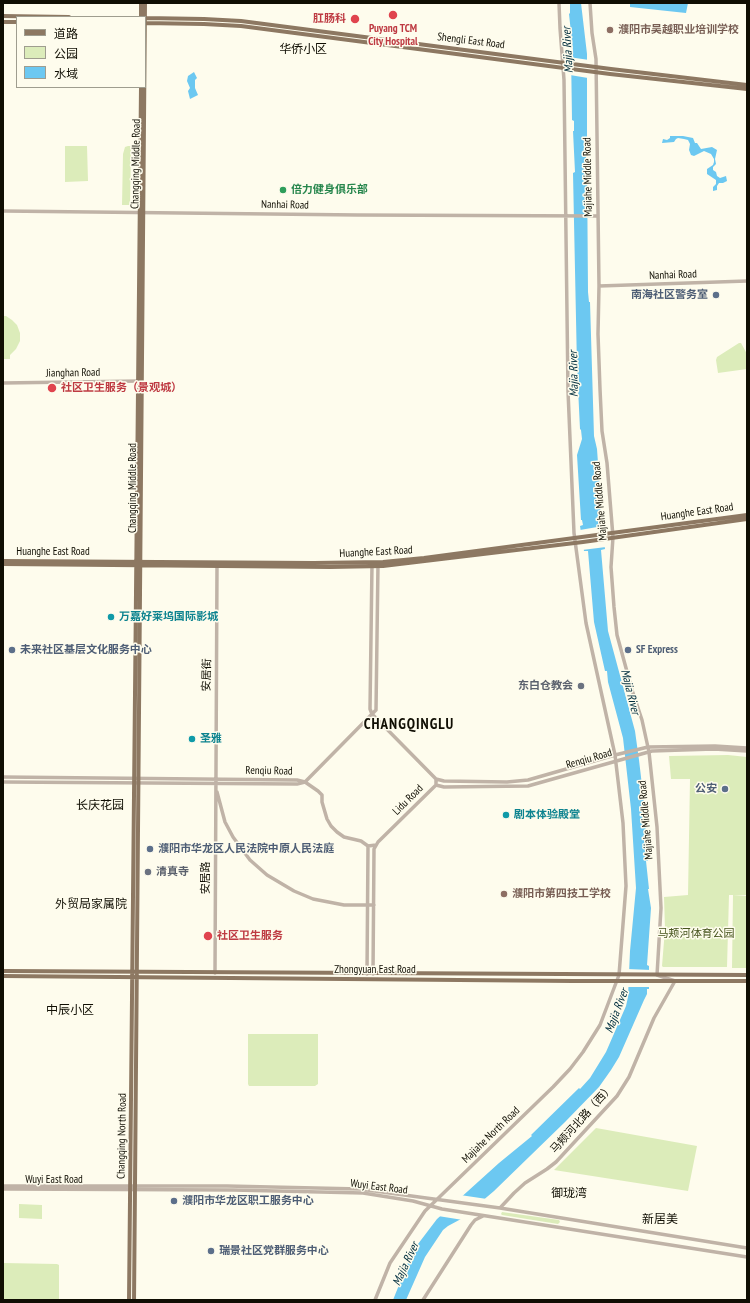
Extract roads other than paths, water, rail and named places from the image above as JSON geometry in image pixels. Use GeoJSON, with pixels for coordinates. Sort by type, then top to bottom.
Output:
{"type":"FeatureCollection","features":[{"type":"Feature","properties":{"kind":"main road"},"geometry":{"type":"LineString","coordinates":[[142,3],[142,16]]}},
{"type":"Feature","properties":{"kind":"main road","name":"Changqing Middle Road"},"geometry":{"type":"LineString","coordinates":[[145,3],[145,16]]}},
{"type":"Feature","properties":{"kind":"main road"},"geometry":{"type":"LineString","coordinates":[[3,16],[16,16]]}},
{"type":"Feature","properties":{"kind":"main road","name":"Shengli East Road"},"geometry":{"type":"LineString","coordinates":[[146,18],[241,21],[562,65]]}},
{"type":"Feature","properties":{"kind":"main road"},"geometry":{"type":"LineString","coordinates":[[3,22],[16,22]]}},
{"type":"Feature","properties":{"kind":"main road","name":"Shengli East Road"},"geometry":{"type":"LineString","coordinates":[[146,23],[242,26],[595,69],[747,85]]}},
{"type":"Feature","properties":{"kind":"main road","name":"Shengli East Road"},"geometry":{"type":"LineString","coordinates":[[595,69],[704,85],[747,89]]}},
{"type":"Feature","properties":{"kind":"main road","name":"Changqing Middle Road"},"geometry":{"type":"LineString","coordinates":[[135,975],[136,780],[143,381],[141,88]]}},
{"type":"Feature","properties":{"kind":"main road","name":"Changqing Middle Road"},"geometry":{"type":"LineString","coordinates":[[139,563],[138,381],[144,88]]}},
{"type":"Feature","properties":{"kind":"main road","name":"Huanghe East Road"},"geometry":{"type":"LineString","coordinates":[[613,535],[747,515]]}},
{"type":"Feature","properties":{"kind":"main road","name":"Huanghe East Road"},"geometry":{"type":"LineString","coordinates":[[3,564],[139,563],[217,566],[372,565],[417,562],[605,536],[747,519]]}},
{"type":"Feature","properties":{"kind":"main road","name":"Huanghe East Road"},"geometry":{"type":"LineString","coordinates":[[3,560],[372,565]]}},
{"type":"Feature","properties":{"kind":"main road","name":"Zhongyuan East Road"},"geometry":{"type":"LineString","coordinates":[[3,971],[135,975],[617,981],[747,981]]}},
{"type":"Feature","properties":{"kind":"main road","name":"Zhongyuan East Road"},"geometry":{"type":"LineString","coordinates":[[3,976],[215,973],[747,975]]}},
{"type":"Feature","properties":{"kind":"main road","name":"Changqing North Road"},"geometry":{"type":"LineString","coordinates":[[134,1300],[133,1188],[135,975]]}},
{"type":"Feature","properties":{"kind":"main road","name":"Changqing North Road"},"geometry":{"type":"LineString","coordinates":[[129,1300],[133,1188]]}},
{"type":"Feature","properties":{"kind":"street","name":"Majiahe Middle Road"},"geometry":{"type":"LineString","coordinates":[[559,3],[564,80],[568,216],[568,391],[575,540],[586,623],[616,761],[623,823],[626,886],[619,975],[617,981]]}},
{"type":"Feature","properties":{"kind":"street","name":"Majiahe Middle Road"},"geometry":{"type":"LineString","coordinates":[[590,3],[595,69],[599,286],[598,334],[602,430],[607,463],[613,535],[611,567],[615,622],[628,676],[642,720],[657,827],[661,908],[657,975]]}},
{"type":"Feature","properties":{"kind":"street","name":"Nanhai Road"},"geometry":{"type":"LineString","coordinates":[[3,211],[598,216]]}},
{"type":"Feature","properties":{"kind":"street","name":"Nanhai Road"},"geometry":{"type":"LineString","coordinates":[[599,286],[747,281]]}},
{"type":"Feature","properties":{"kind":"street","name":"Jianghan Road"},"geometry":{"type":"LineString","coordinates":[[3,383],[143,381]]}},
{"type":"Feature","properties":{"kind":"street"},"geometry":{"type":"LineString","coordinates":[[373,974],[374,849],[376,845],[368,846],[361,841],[344,837],[337,832],[327,819],[322,802],[322,795],[305,782],[376,710],[378,564]]}},
{"type":"Feature","properties":{"kind":"street"},"geometry":{"type":"LineString","coordinates":[[372,565],[370,709],[372,714]]}},
{"type":"Feature","properties":{"kind":"street","name":"安居街"},"geometry":{"type":"LineString","coordinates":[[215,781],[217,566]]}},
{"type":"Feature","properties":{"kind":"street","name":"Lidu Road"},"geometry":{"type":"LineString","coordinates":[[372,714],[436,779],[436,785],[376,845]]}},
{"type":"Feature","properties":{"kind":"street","name":"Renqiu Road"},"geometry":{"type":"LineString","coordinates":[[436,779],[444,781],[507,782],[528,780],[621,754],[646,750],[722,746],[747,748]]}},
{"type":"Feature","properties":{"kind":"street","name":"Renqiu Road"},"geometry":{"type":"LineString","coordinates":[[436,785],[528,786],[616,761],[646,750],[714,749],[747,751]]}},
{"type":"Feature","properties":{"kind":"street","name":"Renqiu Road"},"geometry":{"type":"LineString","coordinates":[[3,777],[215,781],[297,780],[305,782]]}},
{"type":"Feature","properties":{"kind":"street","name":"Renqiu Road"},"geometry":{"type":"LineString","coordinates":[[3,782],[136,780]]}},
{"type":"Feature","properties":{"kind":"street"},"geometry":{"type":"LineString","coordinates":[[215,781],[220,804],[229,830],[250,860],[267,875],[294,891],[313,899],[344,905],[374,905]]}},
{"type":"Feature","properties":{"kind":"street","name":"安居路"},"geometry":{"type":"LineString","coordinates":[[215,781],[215,973]]}},
{"type":"Feature","properties":{"kind":"street"},"geometry":{"type":"LineString","coordinates":[[367,974],[368,846]]}},
{"type":"Feature","properties":{"kind":"street"},"geometry":{"type":"LineString","coordinates":[[657,975],[675,981]]}},
{"type":"Feature","properties":{"kind":"street","name":"Majiahe North Road"},"geometry":{"type":"LineString","coordinates":[[375,1300],[390,1262],[425,1211],[570,1069],[600,1025],[617,981]]}},
{"type":"Feature","properties":{"kind":"street","name":"马颊河北路（西）"},"geometry":{"type":"LineString","coordinates":[[500,1208],[525,1183],[556,1162],[617,1096],[629,1077],[654,1018],[675,981]]}},
{"type":"Feature","properties":{"kind":"street","name":"Wuyi East Road"},"geometry":{"type":"LineString","coordinates":[[3,1188],[350,1188],[422,1198],[449,1200],[747,1248]]}},
{"type":"Feature","properties":{"kind":"street","name":"Wuyi East Road"},"geometry":{"type":"LineString","coordinates":[[133,1188],[350,1192],[378,1195],[413,1201],[442,1209],[747,1257]]}},
{"type":"Feature","properties":{"kind":"street"},"geometry":{"type":"LineString","coordinates":[[423,1300],[471,1225],[475,1220],[484,1215]]}},
{"type":"Feature","properties":{"kind":"water"},"geometry":{"type":"Polygon","coordinates":[[[570,3],[581,3],[587,54],[586,161],[588,292],[590,302],[594,436],[597,449],[600,506],[602,515],[602,519],[599,520],[600,525],[602,525],[605,549],[601,550],[608,631],[635,731],[645,811],[648,861],[646,861],[651,908],[647,965],[649,966],[649,989],[647,989],[647,994],[619,1057],[599,1087],[494,1191],[461,1219],[443,1230],[425,1257],[406,1300],[393,1300],[409,1260],[418,1244],[437,1219],[499,1163],[532,1136],[531,1135],[590,1078],[606,1052],[626,1006],[628,997],[630,951],[636,888],[631,809],[623,738],[608,682],[607,671],[605,671],[594,622],[588,551],[584,551],[580,526],[583,525],[581,520],[577,455],[582,439],[580,429],[577,367],[573,173],[575,172],[574,121],[572,120],[571,52],[573,51],[569,14],[570,3]]]}},
{"type":"Feature","properties":{"kind":"water"},"geometry":{"type":"Polygon","coordinates":[[[630,3],[688,3],[686,13],[630,7],[630,3]]]}},
{"type":"Feature","properties":{"kind":"water"},"geometry":{"type":"Polygon","coordinates":[[[194,72],[197,78],[195,80],[195,88],[198,95],[190,99],[188,91],[190,88],[187,81],[188,76],[194,72]]]}},
{"type":"Feature","properties":{"kind":"water"},"geometry":{"type":"Polygon","coordinates":[[[670,136],[693,138],[695,143],[697,143],[701,149],[712,147],[717,150],[715,159],[716,164],[713,167],[713,170],[720,178],[726,176],[727,181],[719,183],[717,190],[713,191],[716,180],[707,174],[707,169],[713,165],[714,162],[711,154],[704,151],[694,156],[691,155],[689,150],[690,144],[688,140],[684,139],[678,138],[674,142],[662,143],[663,139],[667,140],[670,136]]]}},
{"type":"Feature","properties":{"kind":"place","name":"Puyang TCM City Hospital"},"geometry":{"type":"Point","coordinates":[393,15]}},
{"type":"Feature","properties":{"kind":"place","name":"肛肠科"},"geometry":{"type":"Point","coordinates":[355,19]}},
{"type":"Feature","properties":{"kind":"place","name":"濮阳市吴越职业培训学校"},"geometry":{"type":"Point","coordinates":[610,30]}},
{"type":"Feature","properties":{"kind":"place","name":"倍力健身俱乐部"},"geometry":{"type":"Point","coordinates":[283,190]}},
{"type":"Feature","properties":{"kind":"place","name":"南海社区警务室"},"geometry":{"type":"Point","coordinates":[716,295]}},
{"type":"Feature","properties":{"kind":"place","name":"社区卫生服务（景观城）"},"geometry":{"type":"Point","coordinates":[52,388]}},
{"type":"Feature","properties":{"kind":"place","name":"万嘉好莱坞国际影城"},"geometry":{"type":"Point","coordinates":[111,617]}},
{"type":"Feature","properties":{"kind":"place","name":"未来社区基层文化服务中心"},"geometry":{"type":"Point","coordinates":[12,650]}},
{"type":"Feature","properties":{"kind":"place","name":"SF Express"},"geometry":{"type":"Point","coordinates":[628,650]}},
{"type":"Feature","properties":{"kind":"place","name":"东白仓教会"},"geometry":{"type":"Point","coordinates":[581,686]}},
{"type":"Feature","properties":{"kind":"place","name":"圣雅"},"geometry":{"type":"Point","coordinates":[192,739]}},
{"type":"Feature","properties":{"kind":"place","name":"公安"},"geometry":{"type":"Point","coordinates":[725,789]}},
{"type":"Feature","properties":{"kind":"place","name":"剧本体验殿堂"},"geometry":{"type":"Point","coordinates":[506,815]}},
{"type":"Feature","properties":{"kind":"place","name":"濮阳市华龙区人民法院中原人民法庭"},"geometry":{"type":"Point","coordinates":[150,849]}},
{"type":"Feature","properties":{"kind":"place","name":"清真寺"},"geometry":{"type":"Point","coordinates":[148,872]}},
{"type":"Feature","properties":{"kind":"place","name":"濮阳市第四技工学校"},"geometry":{"type":"Point","coordinates":[504,894]}},
{"type":"Feature","properties":{"kind":"place","name":"社区卫生服务"},"geometry":{"type":"Point","coordinates":[208,936]}},
{"type":"Feature","properties":{"kind":"place","name":"濮阳市华龙区职工服务中心"},"geometry":{"type":"Point","coordinates":[174,1201]}},
{"type":"Feature","properties":{"kind":"place","name":"瑞景社区党群服务中心"},"geometry":{"type":"Point","coordinates":[211,1251]}},
{"type":"Feature","properties":{"kind":"district","name":"华侨小区"},"geometry":{"type":"Point","coordinates":[303,50]}},
{"type":"Feature","properties":{"kind":"district","name":"CHANGQINGLU"},"geometry":{"type":"Point","coordinates":[409,725]}},
{"type":"Feature","properties":{"kind":"district","name":"长庆花园"},"geometry":{"type":"Point","coordinates":[100,806]}},
{"type":"Feature","properties":{"kind":"district","name":"外贸局家属院"},"geometry":{"type":"Point","coordinates":[91,905]}},
{"type":"Feature","properties":{"kind":"district","name":"中辰小区"},"geometry":{"type":"Point","coordinates":[70,1011]}},
{"type":"Feature","properties":{"kind":"district","name":"御珑湾"},"geometry":{"type":"Point","coordinates":[569,1194]}},
{"type":"Feature","properties":{"kind":"district","name":"新居美"},"geometry":{"type":"Point","coordinates":[660,1220]}},
{"type":"Feature","properties":{"kind":"water label","name":"Majia River"},"geometry":{"type":"Point","coordinates":[568,50]}},
{"type":"Feature","properties":{"kind":"water label","name":"Majia River"},"geometry":{"type":"Point","coordinates":[574,374]}},
{"type":"Feature","properties":{"kind":"water label","name":"Majia River"},"geometry":{"type":"Point","coordinates":[630,692]}},
{"type":"Feature","properties":{"kind":"water label","name":"Majia River"},"geometry":{"type":"Point","coordinates":[617,1011]}},
{"type":"Feature","properties":{"kind":"water label","name":"Majia River"},"geometry":{"type":"Point","coordinates":[406,1264]}},
{"type":"Feature","properties":{"kind":"park label","name":"马颊河体育公园"},"geometry":{"type":"Point","coordinates":[696,934]}}]}
